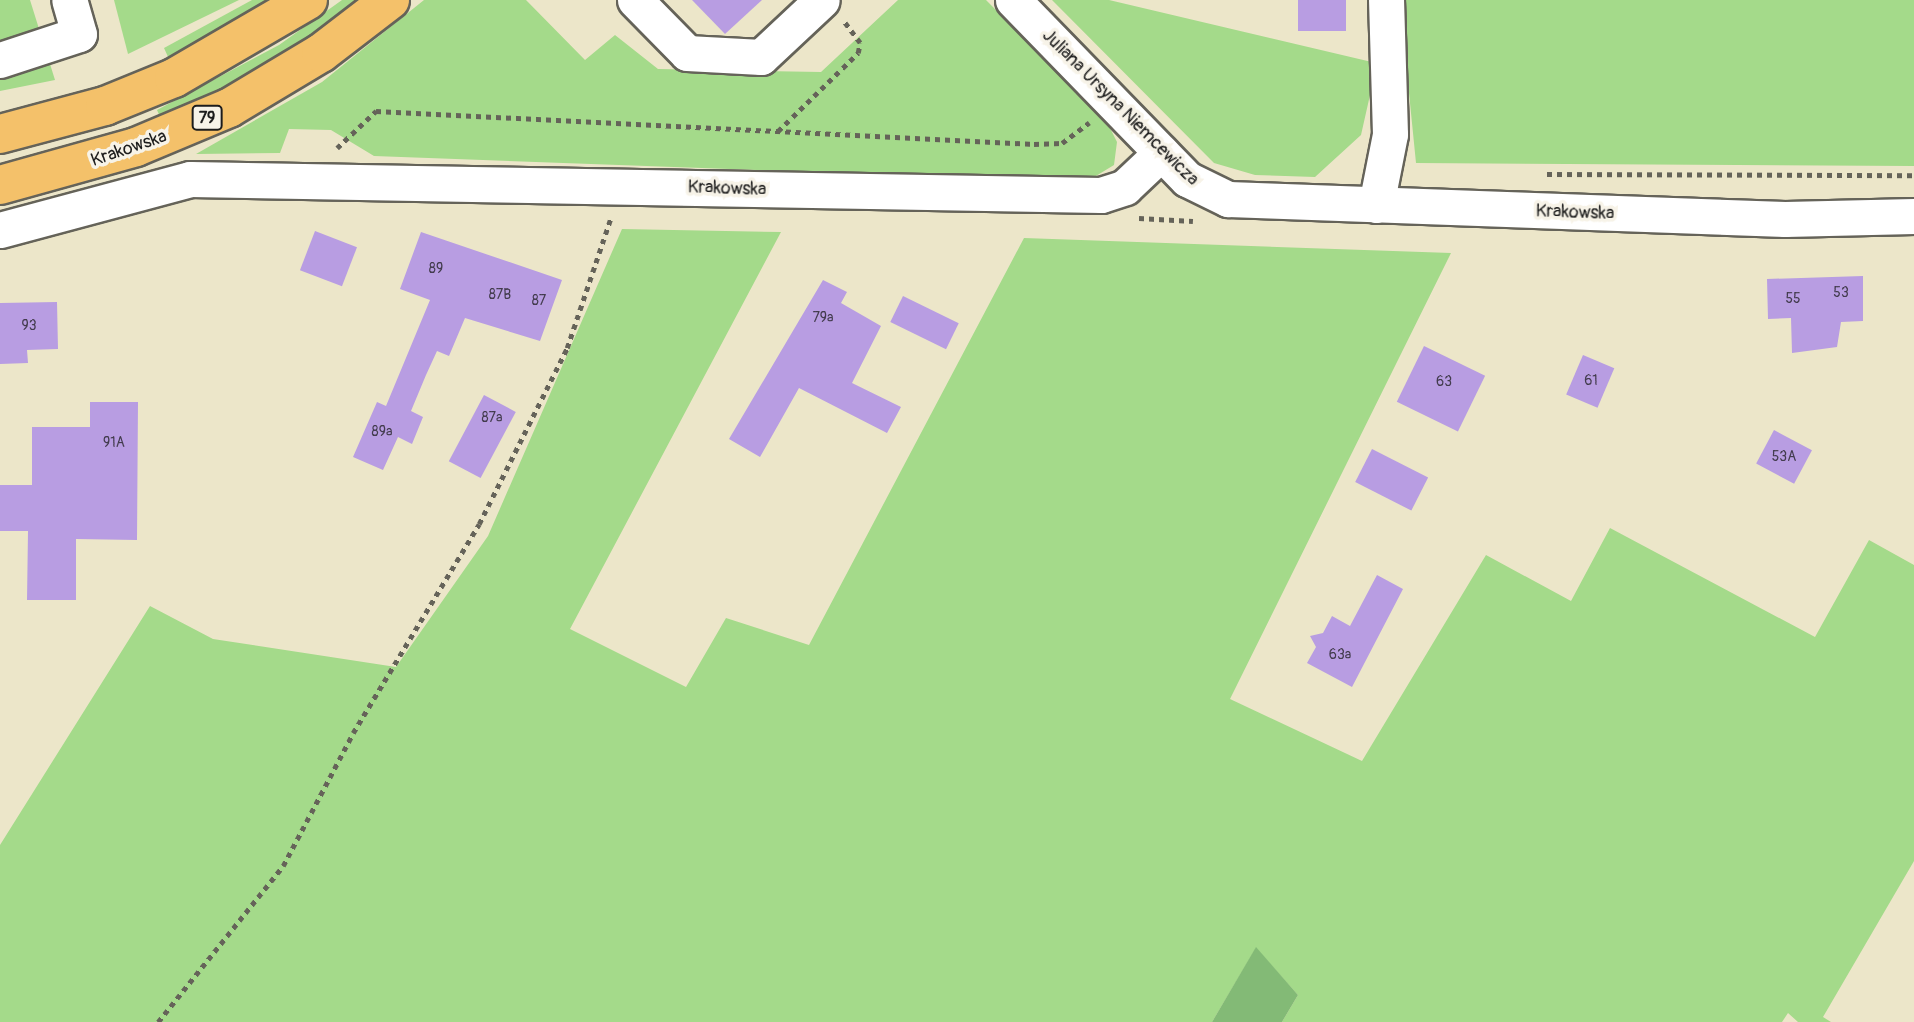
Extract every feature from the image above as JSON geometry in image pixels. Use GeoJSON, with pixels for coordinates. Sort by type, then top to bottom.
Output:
{"type":"FeatureCollection","features":[{"type":"Feature","properties":{"kind":"main road"},"geometry":{"type":"LineString","coordinates":[[0,134],[105,106],[174,78],[308,0]]}},
{"type":"Feature","properties":{"kind":"main road","name":"Krakowska"},"geometry":{"type":"LineString","coordinates":[[0,185],[136,147],[229,108],[321,53],[390,0]]}},
{"type":"Feature","properties":{"kind":"street"},"geometry":{"type":"LineString","coordinates":[[0,60],[79,34],[69,0]]}},
{"type":"Feature","properties":{"kind":"street"},"geometry":{"type":"LineString","coordinates":[[635,0],[687,53],[761,57],[819,1]]}},
{"type":"Feature","properties":{"kind":"street","name":"Juliana Ursyna Niemcewicza"},"geometry":{"type":"LineString","coordinates":[[1013,0],[1161,153],[1197,186],[1236,200]]}},
{"type":"Feature","properties":{"kind":"street"},"geometry":{"type":"LineString","coordinates":[[1376,205],[1390,134],[1385,0]]}},
{"type":"Feature","properties":{"kind":"street","name":"Krakowska"},"geometry":{"type":"LineString","coordinates":[[0,230],[190,179],[277,177],[1101,195],[1125,187],[1161,153]]}},
{"type":"Feature","properties":{"kind":"street","name":"Krakowska"},"geometry":{"type":"LineString","coordinates":[[1236,200],[1786,219],[1914,216]]}},
{"type":"Feature","properties":{"kind":"path"},"geometry":{"type":"LineString","coordinates":[[778,131],[858,53],[853,28],[819,1]]}},
{"type":"Feature","properties":{"kind":"path"},"geometry":{"type":"LineString","coordinates":[[323,178],[343,136],[376,111],[1062,143],[1111,101]]}},
{"type":"Feature","properties":{"kind":"path"},"geometry":{"type":"LineString","coordinates":[[1536,174],[1914,175]]}},
{"type":"Feature","properties":{"kind":"path"},"geometry":{"type":"LineString","coordinates":[[158,1022],[283,866],[353,733],[479,524],[567,348],[618,186]]}},
{"type":"Feature","properties":{"kind":"green space"},"geometry":{"type":"Polygon","coordinates":[[[0,0],[30,0],[55,80],[0,91],[0,0]]]}},
{"type":"Feature","properties":{"kind":"green space"},"geometry":{"type":"Polygon","coordinates":[[[114,0],[239,0],[128,54],[114,0]]]}},
{"type":"Feature","properties":{"kind":"green space"},"geometry":{"type":"Polygon","coordinates":[[[252,0],[274,0],[169,59],[164,48],[252,0]]]}},
{"type":"Feature","properties":{"kind":"green space"},"geometry":{"type":"Polygon","coordinates":[[[342,0],[360,0],[286,55],[161,119],[157,110],[279,45],[342,0]]]}},
{"type":"Feature","properties":{"kind":"green space"},"geometry":{"type":"Polygon","coordinates":[[[424,0],[526,0],[585,60],[615,35],[658,69],[821,72],[898,0],[986,0],[1107,122],[1117,142],[1114,165],[1086,182],[374,156],[331,130],[289,129],[280,153],[196,154],[322,82],[424,0]]]}},
{"type":"Feature","properties":{"kind":"green space"},"geometry":{"type":"Polygon","coordinates":[[[1052,0],[1109,0],[1376,63],[1372,0],[1914,0],[1914,166],[1416,163],[1406,63],[1377,64],[1361,135],[1315,177],[1255,175],[1214,163],[1052,0]]]}},
{"type":"Feature","properties":{"kind":"green space"},"geometry":{"type":"Polygon","coordinates":[[[622,229],[781,232],[570,629],[686,687],[726,618],[809,645],[1024,238],[1451,253],[1230,699],[1362,761],[1486,555],[1571,601],[1610,528],[1815,637],[1869,540],[1914,565],[1914,861],[1823,1017],[1831,1022],[1798,1022],[1788,1013],[1782,1022],[1282,1022],[1298,995],[1256,948],[1212,1022],[0,1022],[0,845],[150,606],[213,639],[396,667],[488,536],[622,229]]]}},
{"type":"Feature","properties":{"kind":"green space"},"geometry":{"type":"Polygon","coordinates":[[[1256,947],[1298,995],[1282,1022],[1212,1022],[1256,947]]]}},
{"type":"Feature","properties":{"kind":"building"},"geometry":{"type":"Polygon","coordinates":[[[692,0],[762,0],[725,34],[692,0]]]}},
{"type":"Feature","properties":{"kind":"building"},"geometry":{"type":"Polygon","coordinates":[[[1298,0],[1346,0],[1346,31],[1298,31],[1298,0]]]}},
{"type":"Feature","properties":{"kind":"building"},"geometry":{"type":"Polygon","coordinates":[[[315,231],[357,247],[342,286],[300,270],[315,231]]]}},
{"type":"Feature","properties":{"kind":"building"},"geometry":{"type":"Polygon","coordinates":[[[421,232],[562,280],[540,341],[465,318],[449,356],[437,351],[426,375],[411,411],[423,417],[412,444],[398,437],[383,470],[353,457],[377,402],[386,406],[430,300],[400,289],[421,232]]]}},
{"type":"Feature","properties":{"kind":"building"},"geometry":{"type":"Polygon","coordinates":[[[1863,276],[1863,321],[1841,322],[1837,347],[1792,353],[1791,318],[1768,319],[1767,279],[1863,276]]]}},
{"type":"Feature","properties":{"kind":"building"},"geometry":{"type":"Polygon","coordinates":[[[823,280],[847,292],[841,303],[881,326],[852,383],[901,407],[887,433],[799,388],[760,457],[729,439],[823,280]]]}},
{"type":"Feature","properties":{"kind":"building"},"geometry":{"type":"Polygon","coordinates":[[[903,296],[959,323],[946,349],[890,322],[903,296]]]}},
{"type":"Feature","properties":{"kind":"building"},"geometry":{"type":"Polygon","coordinates":[[[57,302],[58,349],[27,350],[28,363],[0,364],[0,303],[57,302]]]}},
{"type":"Feature","properties":{"kind":"building"},"geometry":{"type":"Polygon","coordinates":[[[1424,346],[1485,376],[1458,432],[1397,402],[1424,346]]]}},
{"type":"Feature","properties":{"kind":"building"},"geometry":{"type":"Polygon","coordinates":[[[1583,355],[1614,368],[1597,408],[1566,395],[1583,355]]]}},
{"type":"Feature","properties":{"kind":"building"},"geometry":{"type":"Polygon","coordinates":[[[484,395],[516,412],[481,478],[449,461],[484,395]]]}},
{"type":"Feature","properties":{"kind":"building"},"geometry":{"type":"Polygon","coordinates":[[[90,402],[138,402],[137,540],[76,539],[76,600],[27,600],[28,531],[0,531],[0,485],[32,485],[32,427],[90,427],[90,402]]]}},
{"type":"Feature","properties":{"kind":"building"},"geometry":{"type":"Polygon","coordinates":[[[1774,430],[1812,450],[1794,484],[1756,464],[1774,430]]]}},
{"type":"Feature","properties":{"kind":"building"},"geometry":{"type":"Polygon","coordinates":[[[1372,449],[1428,478],[1411,511],[1355,482],[1372,449]]]}},
{"type":"Feature","properties":{"kind":"building"},"geometry":{"type":"Polygon","coordinates":[[[1377,575],[1403,589],[1352,687],[1307,663],[1316,647],[1310,636],[1323,633],[1332,616],[1350,626],[1377,575]]]}}]}
